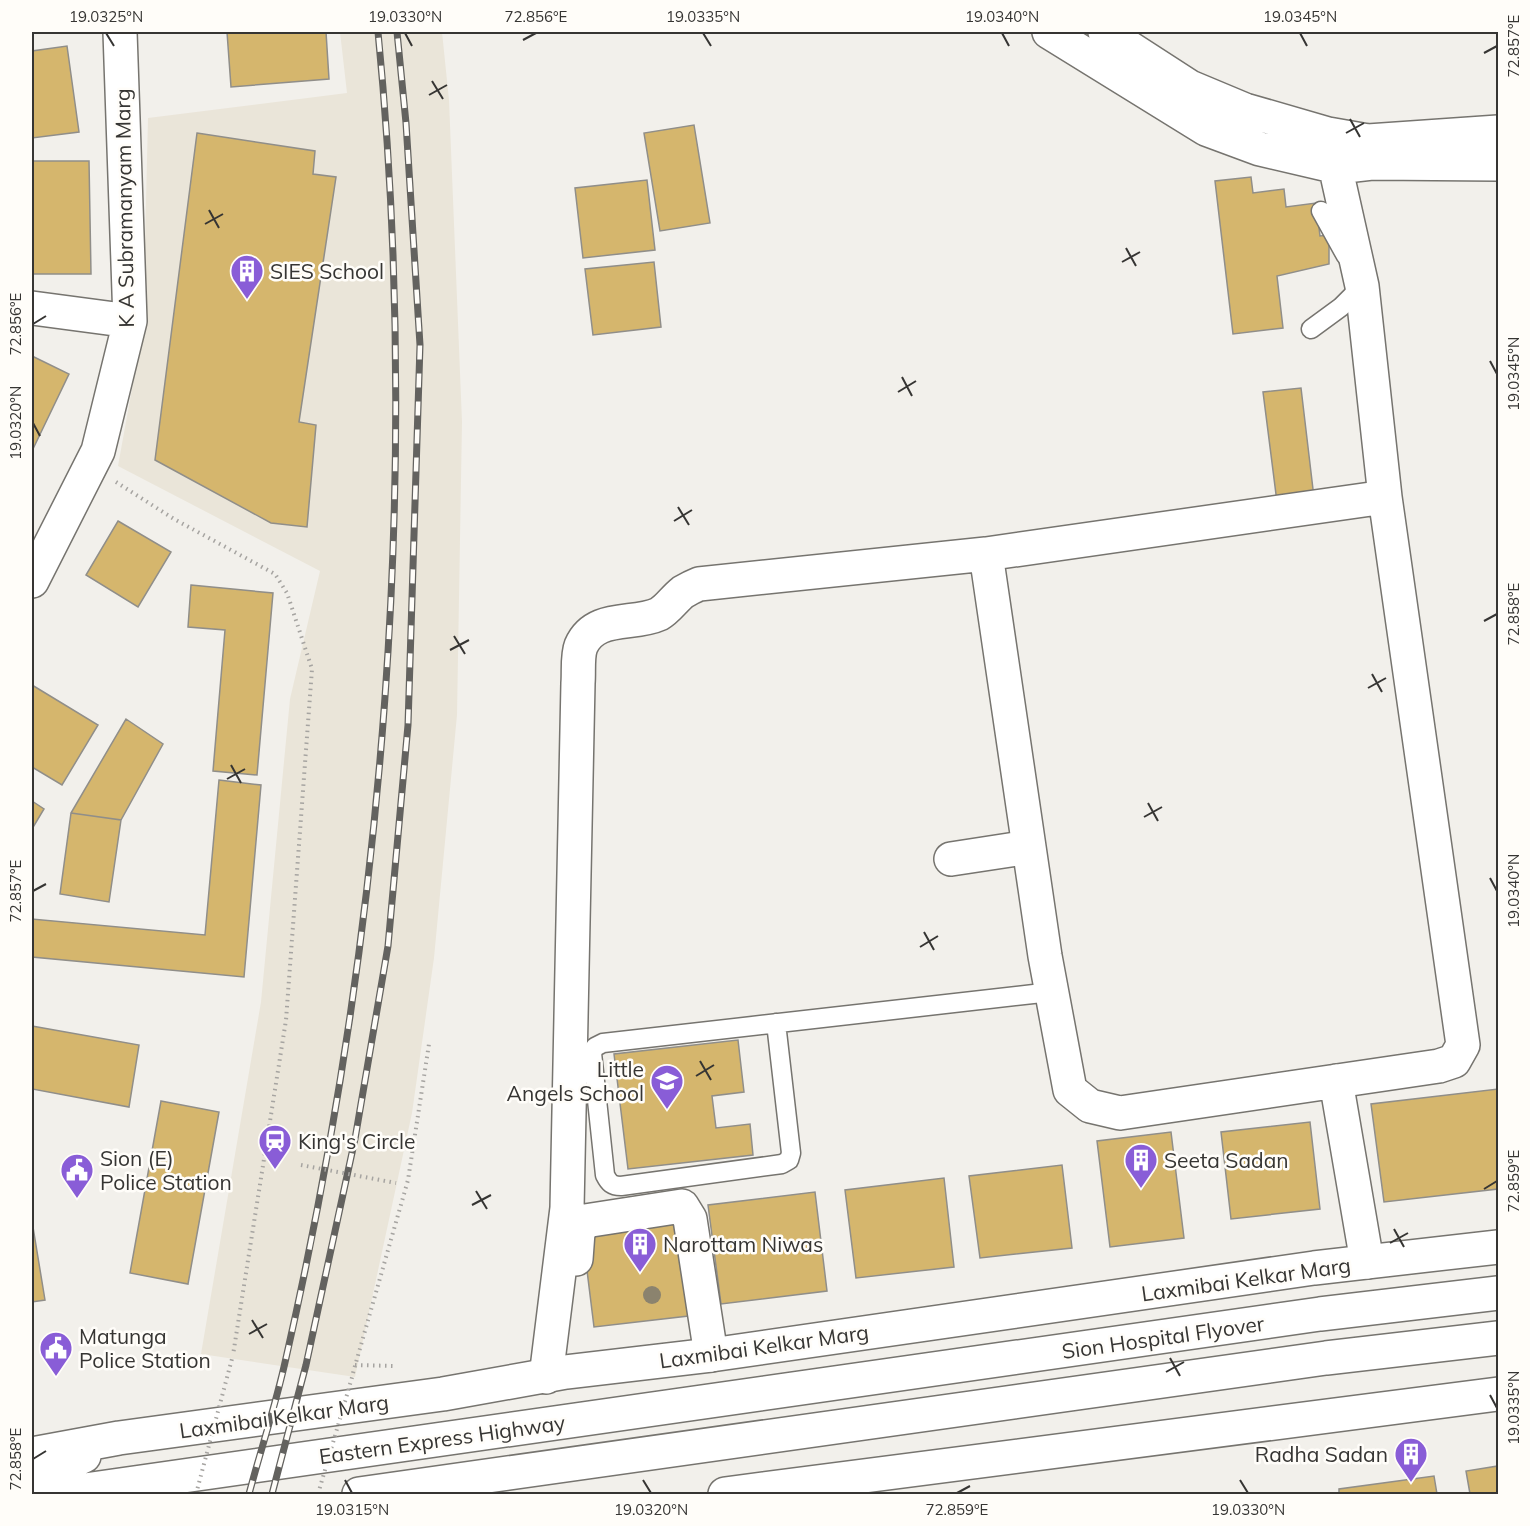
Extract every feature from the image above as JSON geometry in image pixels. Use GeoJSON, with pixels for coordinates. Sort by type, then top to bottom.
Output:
{"type":"FeatureCollection","features":[{"type":"Feature","properties":{"kind":"main road","name":"K A Subramanyam Marg"},"geometry":{"type":"LineString","coordinates":[[32,581],[98,451],[130,321],[120,32]]}},
{"type":"Feature","properties":{"kind":"main road"},"geometry":{"type":"LineString","coordinates":[[1049,32],[1206,129],[1260,149],[1337,167],[1372,163],[1498,164]]}},
{"type":"Feature","properties":{"kind":"main road"},"geometry":{"type":"LineString","coordinates":[[1105,32],[1190,87],[1245,110],[1328,134],[1368,141],[1498,132]]}},
{"type":"Feature","properties":{"kind":"main road"},"geometry":{"type":"LineString","coordinates":[[986,554],[1051,992],[1070,1090],[1090,1106],[1120,1113],[1439,1066],[1454,1061],[1463,1045],[1385,496],[1362,286],[1328,134]]}},
{"type":"Feature","properties":{"kind":"main road"},"geometry":{"type":"LineString","coordinates":[[32,308],[130,321]]}},
{"type":"Feature","properties":{"kind":"main road"},"geometry":{"type":"LineString","coordinates":[[556,1375],[567,1208],[580,647],[598,628],[612,622],[645,619],[662,613],[683,592],[699,584],[986,554],[1385,496]]}},
{"type":"Feature","properties":{"kind":"main road"},"geometry":{"type":"LineString","coordinates":[[951,859],[1029,848]]}},
{"type":"Feature","properties":{"kind":"main road"},"geometry":{"type":"LineString","coordinates":[[1336,1081],[1367,1262]]}},
{"type":"Feature","properties":{"kind":"main road"},"geometry":{"type":"LineString","coordinates":[[556,1375],[579,1226],[585,1221],[682,1206],[690,1219],[721,1354],[827,1384]]}},
{"type":"Feature","properties":{"kind":"main road","name":"Laxmibai Kelkar Marg"},"geometry":{"type":"LineString","coordinates":[[32,1454],[119,1438],[556,1375],[721,1354],[1367,1262],[1498,1247]]}},
{"type":"Feature","properties":{"kind":"main road","name":"Sion Hospital Flyover"},"geometry":{"type":"LineString","coordinates":[[827,1384],[1320,1314],[1498,1293]]}},
{"type":"Feature","properties":{"kind":"main road","name":"Sion Hospital Flyover"},"geometry":{"type":"LineString","coordinates":[[834,1428],[1326,1358],[1498,1338]]}},
{"type":"Feature","properties":{"kind":"main road","name":"Eastern Express Highway"},"geometry":{"type":"LineString","coordinates":[[57,1494],[827,1384]]}},
{"type":"Feature","properties":{"kind":"main road"},"geometry":{"type":"LineString","coordinates":[[725,1494],[772,1490],[1498,1394]]}},
{"type":"Feature","properties":{"kind":"main road"},"geometry":{"type":"LineString","coordinates":[[772,1490],[834,1428]]}},
{"type":"Feature","properties":{"kind":"main road","name":"Eastern Express Highway"},"geometry":{"type":"LineString","coordinates":[[359,1494],[834,1428]]}},
{"type":"Feature","properties":{"kind":"main road"},"geometry":{"type":"LineString","coordinates":[[32,1481],[119,1438]]}},
{"type":"Feature","properties":{"kind":"lane"},"geometry":{"type":"LineString","coordinates":[[1311,329],[1341,308],[1362,286],[1321,211]]}},
{"type":"Feature","properties":{"kind":"lane"},"geometry":{"type":"LineString","coordinates":[[776,1023],[791,1153],[789,1160],[782,1164],[621,1186],[613,1186],[608,1181],[605,1174],[592,1053],[595,1047],[603,1043],[776,1023],[1051,992]]}},
{"type":"Feature","properties":{"kind":"path"},"geometry":{"type":"LineString","coordinates":[[98,451],[108,477],[174,519],[275,574],[287,593],[312,669],[286,1020],[233,1355],[196,1494]]}},
{"type":"Feature","properties":{"kind":"path"},"geometry":{"type":"LineString","coordinates":[[318,1494],[408,1180],[429,1044]]}},
{"type":"Feature","properties":{"kind":"path"},"geometry":{"type":"LineString","coordinates":[[301,1165],[396,1183]]}},
{"type":"Feature","properties":{"kind":"path"},"geometry":{"type":"LineString","coordinates":[[355,1365],[402,1366]]}},
{"type":"Feature","properties":{"kind":"shaded area"},"geometry":{"type":"Polygon","coordinates":[[[340,32],[442,32],[449,100],[462,422],[457,715],[434,958],[412,1113],[355,1377],[201,1354],[261,1002],[290,699],[320,571],[118,466],[143,328],[148,118],[347,93],[340,32]]]}},
{"type":"Feature","properties":{"kind":"building"},"geometry":{"type":"Polygon","coordinates":[[[227,32],[326,32],[329,79],[231,87],[227,32]]]}},
{"type":"Feature","properties":{"kind":"building"},"geometry":{"type":"Polygon","coordinates":[[[67,46],[79,132],[32,138],[32,51],[67,46]]]}},
{"type":"Feature","properties":{"kind":"building"},"geometry":{"type":"Polygon","coordinates":[[[694,125],[710,223],[660,231],[644,133],[694,125]]]}},
{"type":"Feature","properties":{"kind":"building","name":"SIES School"},"geometry":{"type":"Polygon","coordinates":[[[197,133],[315,151],[313,174],[336,177],[299,422],[316,425],[307,527],[271,523],[155,460],[197,133]]]}},
{"type":"Feature","properties":{"kind":"building"},"geometry":{"type":"Polygon","coordinates":[[[32,161],[89,161],[91,274],[32,274],[32,161]]]}},
{"type":"Feature","properties":{"kind":"building"},"geometry":{"type":"Polygon","coordinates":[[[1251,177],[1253,193],[1284,189],[1286,207],[1316,203],[1320,236],[1329,235],[1329,264],[1277,276],[1283,328],[1233,334],[1215,181],[1251,177]]]}},
{"type":"Feature","properties":{"kind":"building"},"geometry":{"type":"Polygon","coordinates":[[[647,180],[655,250],[583,258],[575,188],[647,180]]]}},
{"type":"Feature","properties":{"kind":"building"},"geometry":{"type":"Polygon","coordinates":[[[654,262],[661,327],[593,335],[585,269],[654,262]]]}},
{"type":"Feature","properties":{"kind":"building"},"geometry":{"type":"Polygon","coordinates":[[[32,356],[69,374],[32,451],[32,356]]]}},
{"type":"Feature","properties":{"kind":"building"},"geometry":{"type":"Polygon","coordinates":[[[1301,388],[1315,506],[1278,510],[1263,392],[1301,388]]]}},
{"type":"Feature","properties":{"kind":"building"},"geometry":{"type":"Polygon","coordinates":[[[118,521],[171,552],[138,607],[86,575],[118,521]]]}},
{"type":"Feature","properties":{"kind":"building"},"geometry":{"type":"Polygon","coordinates":[[[191,585],[273,593],[257,775],[213,771],[225,630],[188,627],[191,585]]]}},
{"type":"Feature","properties":{"kind":"building"},"geometry":{"type":"Polygon","coordinates":[[[32,685],[98,725],[62,785],[32,767],[32,685]]]}},
{"type":"Feature","properties":{"kind":"building"},"geometry":{"type":"Polygon","coordinates":[[[126,719],[163,744],[121,820],[71,813],[126,719]]]}},
{"type":"Feature","properties":{"kind":"building"},"geometry":{"type":"Polygon","coordinates":[[[219,780],[261,785],[244,977],[32,957],[32,919],[205,935],[219,780]]]}},
{"type":"Feature","properties":{"kind":"building"},"geometry":{"type":"Polygon","coordinates":[[[32,801],[44,809],[32,829],[32,801]]]}},
{"type":"Feature","properties":{"kind":"building"},"geometry":{"type":"Polygon","coordinates":[[[71,813],[121,820],[109,902],[60,894],[71,813]]]}},
{"type":"Feature","properties":{"kind":"building"},"geometry":{"type":"Polygon","coordinates":[[[32,1026],[139,1045],[129,1107],[32,1089],[32,1026]]]}},
{"type":"Feature","properties":{"kind":"building","name":"Little Angels School"},"geometry":{"type":"Polygon","coordinates":[[[738,1040],[744,1092],[712,1096],[716,1128],[750,1124],[753,1155],[628,1169],[614,1054],[738,1040]]]}},
{"type":"Feature","properties":{"kind":"building"},"geometry":{"type":"Polygon","coordinates":[[[1498,1089],[1498,1189],[1384,1202],[1371,1104],[1498,1089]]]}},
{"type":"Feature","properties":{"kind":"building"},"geometry":{"type":"Polygon","coordinates":[[[161,1101],[219,1112],[188,1284],[130,1273],[161,1101]]]}},
{"type":"Feature","properties":{"kind":"building"},"geometry":{"type":"Polygon","coordinates":[[[1310,1122],[1320,1209],[1231,1219],[1221,1132],[1310,1122]]]}},
{"type":"Feature","properties":{"kind":"building","name":"Seeta Sadan"},"geometry":{"type":"Polygon","coordinates":[[[1171,1132],[1184,1238],[1110,1247],[1097,1141],[1171,1132]]]}},
{"type":"Feature","properties":{"kind":"building"},"geometry":{"type":"Polygon","coordinates":[[[1062,1165],[1072,1248],[980,1258],[969,1176],[1062,1165]]]}},
{"type":"Feature","properties":{"kind":"building"},"geometry":{"type":"Polygon","coordinates":[[[944,1178],[954,1267],[856,1278],[845,1190],[944,1178]]]}},
{"type":"Feature","properties":{"kind":"building"},"geometry":{"type":"Polygon","coordinates":[[[815,1192],[827,1291],[721,1304],[708,1205],[815,1192]]]}},
{"type":"Feature","properties":{"kind":"building","name":"Narottam Niwas"},"geometry":{"type":"Polygon","coordinates":[[[686,1218],[697,1315],[594,1327],[582,1230],[686,1218]]]}},
{"type":"Feature","properties":{"kind":"building"},"geometry":{"type":"Polygon","coordinates":[[[32,1221],[45,1300],[32,1302],[32,1221]]]}},
{"type":"Feature","properties":{"kind":"building"},"geometry":{"type":"Polygon","coordinates":[[[1498,1466],[1498,1494],[1470,1494],[1466,1471],[1498,1466]]]}},
{"type":"Feature","properties":{"kind":"building","name":"Radha Sadan"},"geometry":{"type":"Polygon","coordinates":[[[1434,1476],[1437,1494],[1339,1494],[1339,1489],[1434,1476]]]}},
{"type":"Feature","properties":{"kind":"railway"},"geometry":{"type":"LineString","coordinates":[[249,1494],[282,1375],[320,1196],[348,1031],[370,865],[385,699],[394,532],[396,364],[390,198],[378,32]]}},
{"type":"Feature","properties":{"kind":"railway"},"geometry":{"type":"LineString","coordinates":[[272,1494],[306,1365],[355,1139],[388,946],[408,725],[420,345],[406,123],[397,32]]}},
{"type":"Feature","properties":{"kind":"place","name":"SIES School"},"geometry":{"type":"Point","coordinates":[247,300]}},
{"type":"Feature","properties":{"kind":"place","name":"Little Angels School"},"geometry":{"type":"Point","coordinates":[667,1110]}},
{"type":"Feature","properties":{"kind":"place","name":"King's Circle"},"geometry":{"type":"Point","coordinates":[275,1170]}},
{"type":"Feature","properties":{"kind":"place","name":"Seeta Sadan"},"geometry":{"type":"Point","coordinates":[1141,1189]}},
{"type":"Feature","properties":{"kind":"place","name":"Sion (E) Police Station"},"geometry":{"type":"Point","coordinates":[77,1199]}},
{"type":"Feature","properties":{"kind":"place","name":"Narottam Niwas"},"geometry":{"type":"Point","coordinates":[640,1273]}},
{"type":"Feature","properties":{"kind":"place","name":"Matunga Police Station"},"geometry":{"type":"Point","coordinates":[56,1377]}},
{"type":"Feature","properties":{"kind":"place","name":"Radha Sadan"},"geometry":{"type":"Point","coordinates":[1411,1483]}}]}
